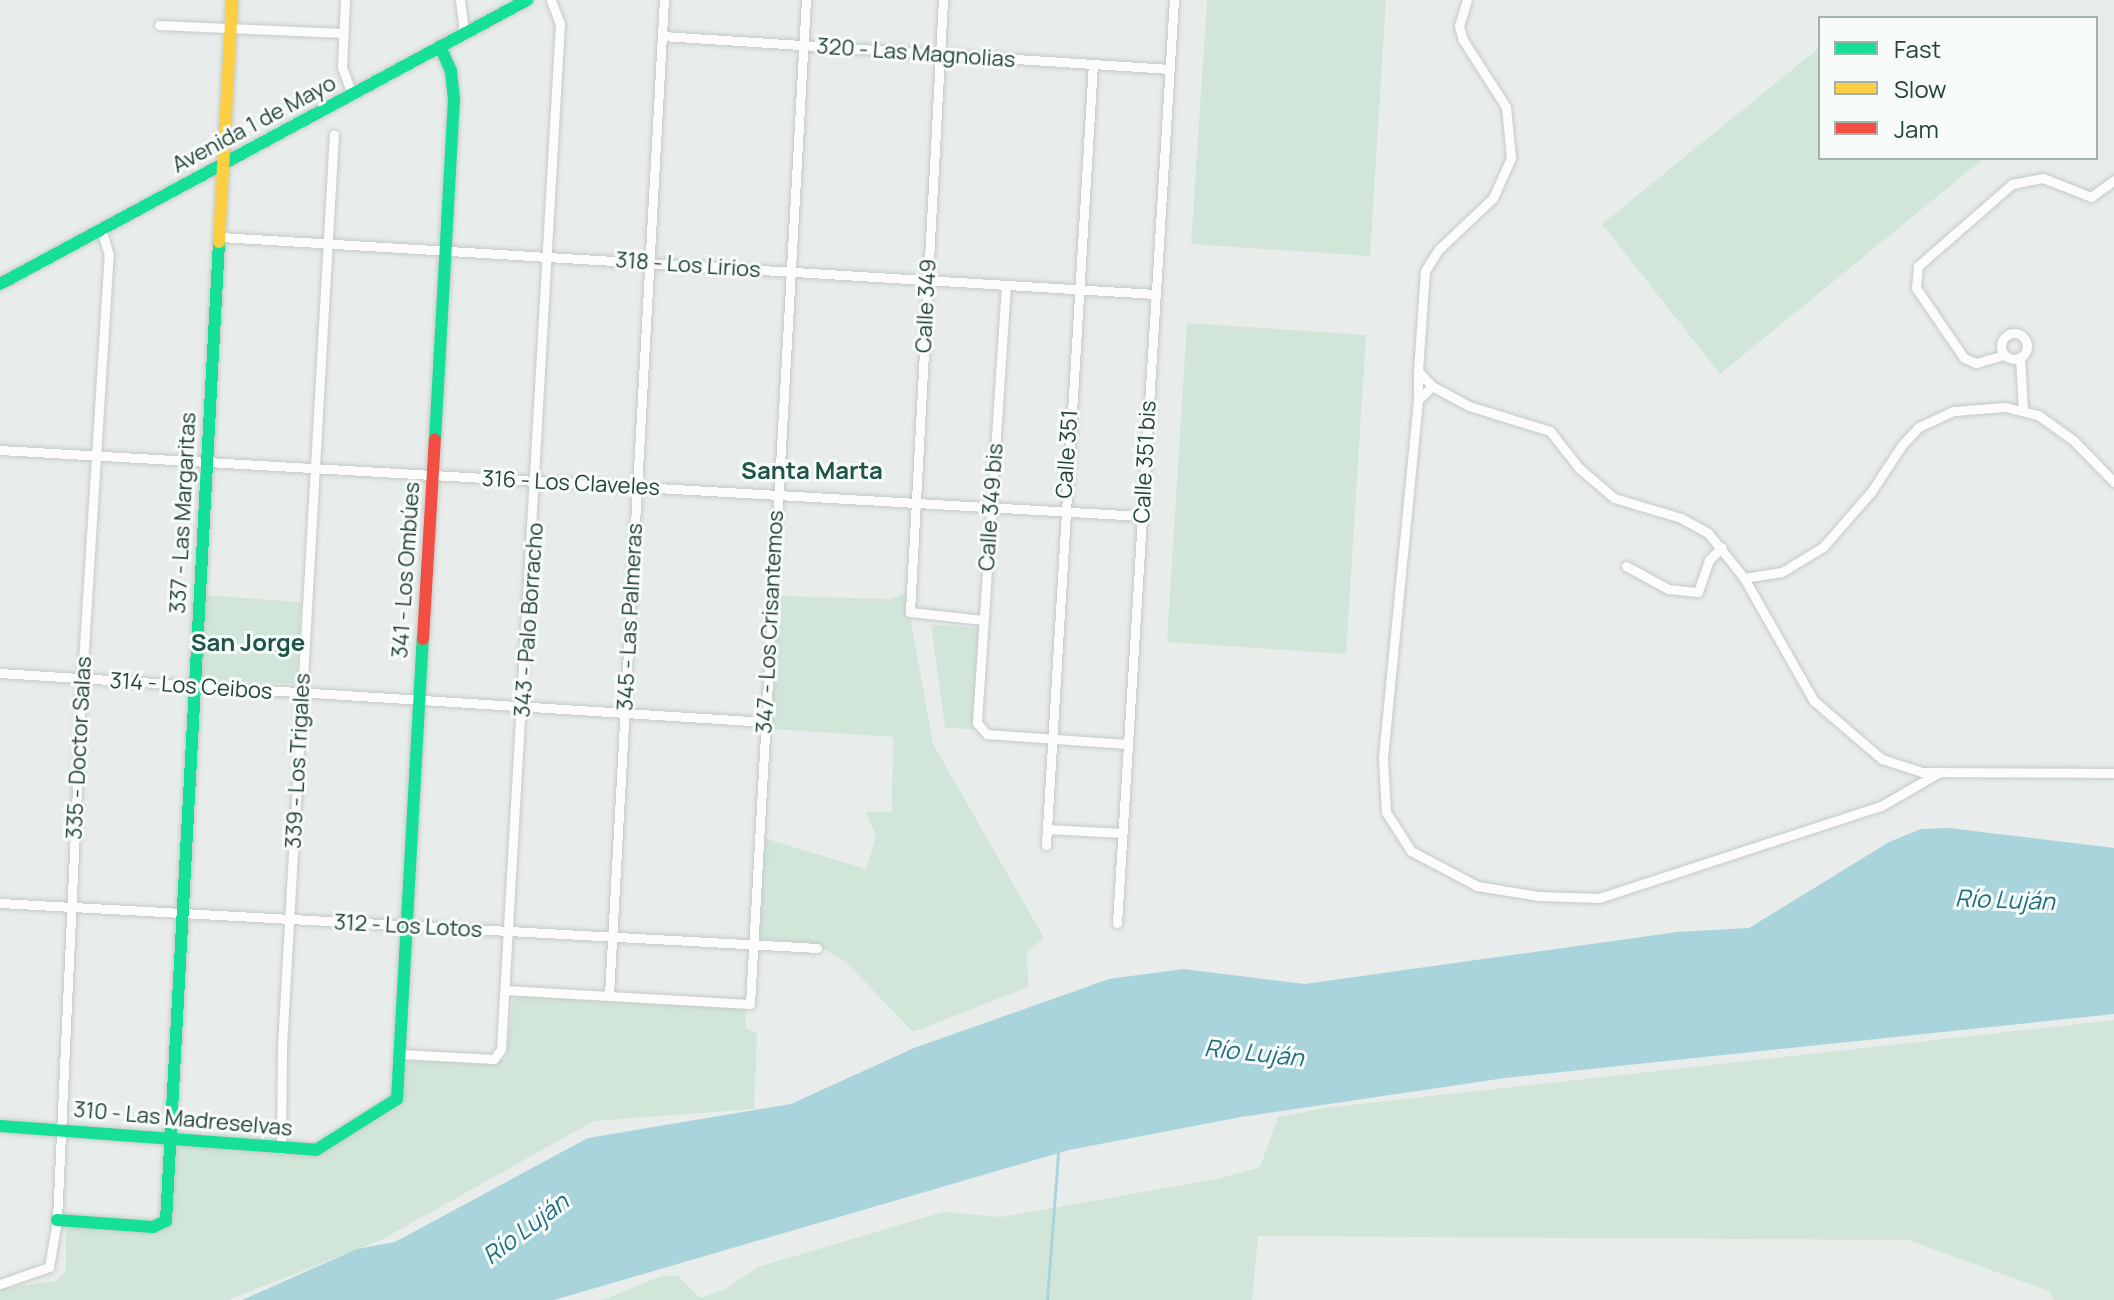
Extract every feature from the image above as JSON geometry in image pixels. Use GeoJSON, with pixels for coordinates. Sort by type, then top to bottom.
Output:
{"type":"FeatureCollection","features":[{"type":"Feature","properties":{"kind":"street","name":"337 - Las Margaritas"},"geometry":{"type":"LineString","coordinates":[[57,1220],[153,1227],[166,1221],[232,0]]}},
{"type":"Feature","properties":{"kind":"street"},"geometry":{"type":"LineString","coordinates":[[345,0],[342,67],[352,94]]}},
{"type":"Feature","properties":{"kind":"street"},"geometry":{"type":"LineString","coordinates":[[460,0],[464,34]]}},
{"type":"Feature","properties":{"kind":"street","name":"Avenida 1 de Mayo"},"geometry":{"type":"LineString","coordinates":[[0,284],[527,0]]}},
{"type":"Feature","properties":{"kind":"street","name":"343 - Palo Borracho"},"geometry":{"type":"LineString","coordinates":[[400,1054],[494,1059],[501,1049],[537,481],[560,24],[551,0]]}},
{"type":"Feature","properties":{"kind":"street","name":"345 - Las Palmeras"},"geometry":{"type":"LineString","coordinates":[[609,995],[664,0]]}},
{"type":"Feature","properties":{"kind":"street","name":"347 - Los Crisantemos"},"geometry":{"type":"LineString","coordinates":[[609,995],[750,1004],[806,0]]}},
{"type":"Feature","properties":{"kind":"street","name":"Calle 349"},"geometry":{"type":"LineString","coordinates":[[943,0],[910,612],[983,620]]}},
{"type":"Feature","properties":{"kind":"street","name":"Calle 351 bis"},"geometry":{"type":"LineString","coordinates":[[1117,923],[1174,0]]}},
{"type":"Feature","properties":{"kind":"street"},"geometry":{"type":"LineString","coordinates":[[1467,0],[1459,26],[1463,40],[1506,107],[1511,158],[1493,198],[1439,249],[1425,271],[1418,400],[1383,792],[1396,831],[1432,866],[1497,890],[1599,898],[1881,806],[1940,772]]}},
{"type":"Feature","properties":{"kind":"street"},"geometry":{"type":"LineString","coordinates":[[159,25],[343,33]]}},
{"type":"Feature","properties":{"kind":"street","name":"320 - Las Magnolias"},"geometry":{"type":"LineString","coordinates":[[662,36],[1170,69]]}},
{"type":"Feature","properties":{"kind":"street","name":"341 - Los Ombúes"},"geometry":{"type":"LineString","coordinates":[[397,1099],[454,91],[440,46]]}},
{"type":"Feature","properties":{"kind":"street","name":"Calle 351"},"geometry":{"type":"LineString","coordinates":[[1046,845],[1063,512],[1093,64]]}},
{"type":"Feature","properties":{"kind":"street","name":"339 - Los Trigales"},"geometry":{"type":"LineString","coordinates":[[281,1149],[301,695],[334,134]]}},
{"type":"Feature","properties":{"kind":"street"},"geometry":{"type":"LineString","coordinates":[[2020,357],[2004,355],[1976,363],[1964,358],[1916,288],[1918,266],[2012,184],[2043,178],[2091,197],[2114,180]]}},
{"type":"Feature","properties":{"kind":"street","name":"335 - Doctor Salas"},"geometry":{"type":"LineString","coordinates":[[0,1284],[49,1267],[57,1220],[82,679],[109,255],[101,229]]}},
{"type":"Feature","properties":{"kind":"street","name":"318 - Los Lirios"},"geometry":{"type":"LineString","coordinates":[[220,237],[1155,294]]}},
{"type":"Feature","properties":{"kind":"street","name":"Calle 349 bis"},"geometry":{"type":"LineString","coordinates":[[1006,285],[983,620],[979,730],[1051,738]]}},
{"type":"Feature","properties":{"kind":"street"},"geometry":{"type":"LineString","coordinates":[[2004,355],[2002,339],[2017,333],[2027,346],[2020,357],[2023,409]]}},
{"type":"Feature","properties":{"kind":"street"},"geometry":{"type":"LineString","coordinates":[[1418,371],[1432,386],[1490,414],[1550,431],[1579,468],[1614,498],[1695,523],[1722,547],[1744,578],[1802,683],[1839,727],[1882,759],[1905,768],[1940,772],[2114,773]]}},
{"type":"Feature","properties":{"kind":"street"},"geometry":{"type":"LineString","coordinates":[[1418,400],[1432,386]]}},
{"type":"Feature","properties":{"kind":"street"},"geometry":{"type":"LineString","coordinates":[[1744,578],[1782,572],[1823,547],[1919,427],[1975,407],[2023,409],[2055,424],[2114,482]]}},
{"type":"Feature","properties":{"kind":"street","name":"316 - Los Claveles"},"geometry":{"type":"LineString","coordinates":[[0,450],[1142,516]]}},
{"type":"Feature","properties":{"kind":"street"},"geometry":{"type":"LineString","coordinates":[[1626,566],[1644,579],[1690,593],[1701,586],[1709,560],[1722,547]]}},
{"type":"Feature","properties":{"kind":"street","name":"314 - Los Ceibos"},"geometry":{"type":"LineString","coordinates":[[0,673],[301,695],[765,722]]}},
{"type":"Feature","properties":{"kind":"street"},"geometry":{"type":"LineString","coordinates":[[1051,738],[1126,744]]}},
{"type":"Feature","properties":{"kind":"street"},"geometry":{"type":"LineString","coordinates":[[1047,829],[1122,833]]}},
{"type":"Feature","properties":{"kind":"street","name":"312 - Los Lotos"},"geometry":{"type":"LineString","coordinates":[[0,903],[817,948]]}},
{"type":"Feature","properties":{"kind":"street"},"geometry":{"type":"LineString","coordinates":[[505,990],[609,995]]}},
{"type":"Feature","properties":{"kind":"street","name":"310 - Las Madreselvas"},"geometry":{"type":"LineString","coordinates":[[0,1126],[169,1136],[316,1150],[397,1099]]}},
{"type":"Feature","properties":{"kind":"green space"},"geometry":{"type":"Polygon","coordinates":[[[1207,0],[1386,0],[1370,256],[1191,244],[1207,0]]]}},
{"type":"Feature","properties":{"kind":"green space"},"geometry":{"type":"Polygon","coordinates":[[[1818,49],[1818,160],[1982,160],[1720,374],[1602,224],[1818,49]]]}},
{"type":"Feature","properties":{"kind":"green space"},"geometry":{"type":"Polygon","coordinates":[[[1187,323],[1366,335],[1346,654],[1167,642],[1187,323]]]}},
{"type":"Feature","properties":{"kind":"green space"},"geometry":{"type":"Polygon","coordinates":[[[906,593],[933,744],[1044,938],[1027,952],[1028,987],[913,1032],[845,961],[816,945],[759,938],[764,838],[866,869],[876,836],[866,812],[892,812],[893,737],[771,729],[779,596],[890,599],[906,593]]]}},
{"type":"Feature","properties":{"kind":"green space","name":"San Jorge"},"geometry":{"type":"Polygon","coordinates":[[[204,595],[301,602],[296,684],[199,678],[204,595]]]}},
{"type":"Feature","properties":{"kind":"green space"},"geometry":{"type":"Polygon","coordinates":[[[931,625],[979,628],[973,729],[945,728],[931,625]]]}},
{"type":"Feature","properties":{"kind":"green space"},"geometry":{"type":"Polygon","coordinates":[[[521,995],[745,1008],[746,1028],[757,1034],[754,1109],[594,1121],[381,1240],[228,1300],[0,1300],[0,1289],[56,1281],[66,1270],[66,1228],[160,1232],[169,1225],[174,1141],[280,1154],[333,1145],[401,1107],[404,1065],[413,1061],[506,1060],[513,1000],[521,995]]]}},
{"type":"Feature","properties":{"kind":"green space"},"geometry":{"type":"Polygon","coordinates":[[[2114,1020],[2114,1300],[2054,1300],[2049,1291],[1908,1240],[1258,1236],[1252,1300],[603,1300],[661,1276],[678,1276],[700,1298],[726,1289],[758,1267],[943,1212],[1001,1217],[1217,1179],[1260,1167],[1278,1117],[1324,1108],[2114,1020]]]}},
{"type":"Feature","properties":{"kind":"water","name":"Río Luján"},"geometry":{"type":"Polygon","coordinates":[[[1949,828],[2114,848],[2114,1014],[1505,1078],[1241,1117],[1069,1150],[554,1300],[242,1300],[357,1249],[395,1242],[588,1138],[791,1104],[914,1048],[1109,979],[1183,969],[1305,984],[1677,932],[1749,928],[1889,842],[1921,829],[1949,828]]]}},
{"type":"Feature","properties":{"kind":"waterway"},"geometry":{"type":"LineString","coordinates":[[1047,1300],[1058,1152]]}},
{"type":"Feature","properties":{"kind":"traffic: fast"},"geometry":{"type":"LineString","coordinates":[[0,284],[527,0]]}},
{"type":"Feature","properties":{"kind":"traffic: fast"},"geometry":{"type":"LineString","coordinates":[[435,439],[454,100],[451,71],[440,46]]}},
{"type":"Feature","properties":{"kind":"traffic: fast"},"geometry":{"type":"LineString","coordinates":[[57,1220],[153,1227],[166,1221],[219,242]]}},
{"type":"Feature","properties":{"kind":"traffic: fast"},"geometry":{"type":"LineString","coordinates":[[0,1126],[316,1150],[397,1099],[423,639]]}},
{"type":"Feature","properties":{"kind":"traffic: slow"},"geometry":{"type":"LineString","coordinates":[[219,242],[232,0]]}},
{"type":"Feature","properties":{"kind":"traffic: jam"},"geometry":{"type":"LineString","coordinates":[[423,639],[435,439]]}},
{"type":"Feature","properties":{"kind":"district","name":"Santa Marta"},"geometry":{"type":"Point","coordinates":[812,470]}},
{"type":"Feature","properties":{"kind":"district","name":"San Jorge"},"geometry":{"type":"Point","coordinates":[248,642]}}]}
